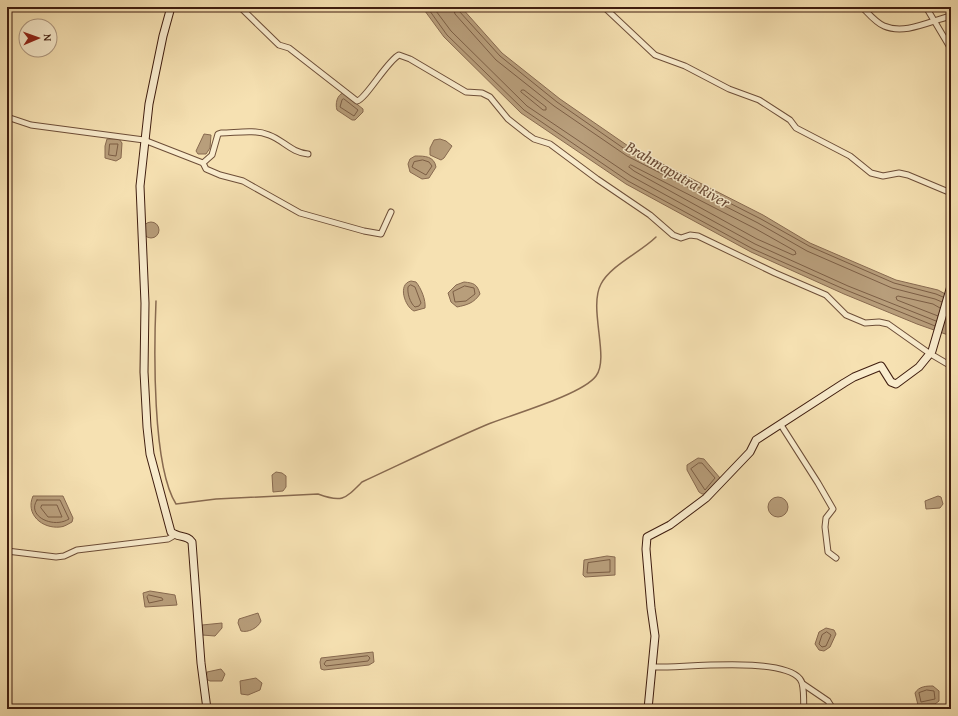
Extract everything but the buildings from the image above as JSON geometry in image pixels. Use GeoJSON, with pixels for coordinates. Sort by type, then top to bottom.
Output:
{"type":"FeatureCollection","features":[{"type":"Feature","properties":{"kind":"street"},"geometry":{"type":"LineString","coordinates":[[171,7],[148,104],[140,186],[145,303],[146,421],[150,454],[172,532],[175,535],[188,538],[192,542],[201,663],[207,709]]}},
{"type":"Feature","properties":{"kind":"street"},"geometry":{"type":"LineString","coordinates":[[240,7],[279,45],[289,48],[357,101],[361,100],[370,86],[398,55],[404,56],[466,92],[472,94],[482,93],[490,97],[508,119],[527,134],[534,139],[550,144],[597,179],[650,215],[673,235],[681,238],[690,235],[698,236],[775,273],[826,294],[846,315],[865,323],[879,322],[888,324],[951,366]]}},
{"type":"Feature","properties":{"kind":"street"},"geometry":{"type":"LineString","coordinates":[[604,7],[655,56],[685,66],[729,89],[759,100],[790,120],[796,128],[850,156],[871,173],[883,176],[898,173],[908,175],[951,193]]}},
{"type":"Feature","properties":{"kind":"street"},"geometry":{"type":"LineString","coordinates":[[862,7],[882,25],[908,29],[951,16]]}},
{"type":"Feature","properties":{"kind":"street"},"geometry":{"type":"LineString","coordinates":[[926,7],[935,20],[942,37],[951,49]]}},
{"type":"Feature","properties":{"kind":"street"},"geometry":{"type":"LineString","coordinates":[[7,116],[30,125],[144,140],[204,163]]}},
{"type":"Feature","properties":{"kind":"street"},"geometry":{"type":"LineString","coordinates":[[204,163],[212,155],[218,134],[221,132],[246,131],[268,135],[297,152],[308,154]]}},
{"type":"Feature","properties":{"kind":"street"},"geometry":{"type":"LineString","coordinates":[[204,163],[206,169],[212,172],[242,181],[297,211],[330,223],[379,235],[384,231],[391,212]]}},
{"type":"Feature","properties":{"kind":"street"},"geometry":{"type":"LineString","coordinates":[[648,709],[655,636],[650,608],[647,537],[670,525],[706,498],[750,452],[756,440],[854,377],[878,366],[882,368],[892,382],[896,384],[919,367],[931,352],[951,286]]}},
{"type":"Feature","properties":{"kind":"street"},"geometry":{"type":"LineString","coordinates":[[780,425],[833,509],[826,518],[825,527],[828,552],[836,558]]}},
{"type":"Feature","properties":{"kind":"street"},"geometry":{"type":"LineString","coordinates":[[7,551],[64,556],[76,550],[168,539],[175,535]]}},
{"type":"Feature","properties":{"kind":"street"},"geometry":{"type":"LineString","coordinates":[[653,667],[760,664],[786,670],[796,675],[803,684],[828,701],[833,709]]}},
{"type":"Feature","properties":{"kind":"street"},"geometry":{"type":"LineString","coordinates":[[803,684],[804,709]]}},
{"type":"Feature","properties":{"kind":"water","name":"Brahmaputra River"},"geometry":{"type":"Polygon","coordinates":[[[422,7],[461,7],[502,53],[560,99],[631,148],[763,215],[810,243],[896,280],[938,290],[951,297],[951,336],[917,324],[844,294],[751,252],[626,184],[521,113],[444,37],[422,7]]]}},
{"type":"Feature","properties":{"kind":"water"},"geometry":{"type":"Polygon","coordinates":[[[343,93],[363,109],[363,112],[355,120],[352,120],[337,110],[337,100],[343,93]]]}},
{"type":"Feature","properties":{"kind":"water"},"geometry":{"type":"Polygon","coordinates":[[[204,134],[211,135],[210,148],[206,154],[198,154],[196,151],[204,134]]]}},
{"type":"Feature","properties":{"kind":"water"},"geometry":{"type":"Polygon","coordinates":[[[107,139],[119,139],[122,143],[121,158],[116,161],[105,158],[105,146],[107,139]]]}},
{"type":"Feature","properties":{"kind":"water"},"geometry":{"type":"Polygon","coordinates":[[[440,139],[446,141],[452,146],[441,160],[430,155],[430,148],[434,140],[440,139]]]}},
{"type":"Feature","properties":{"kind":"water"},"geometry":{"type":"Polygon","coordinates":[[[415,156],[428,157],[435,163],[436,167],[429,178],[422,179],[410,172],[408,164],[410,159],[415,156]]]}},
{"type":"Feature","properties":{"kind":"water"},"geometry":{"type":"Polygon","coordinates":[[[151,222],[158,227],[159,230],[154,237],[151,238],[144,233],[143,230],[148,223],[151,222]]]}},
{"type":"Feature","properties":{"kind":"water"},"geometry":{"type":"Polygon","coordinates":[[[411,281],[416,282],[420,287],[424,298],[425,308],[414,311],[405,301],[403,291],[404,286],[411,281]]]}},
{"type":"Feature","properties":{"kind":"water"},"geometry":{"type":"Polygon","coordinates":[[[464,282],[475,285],[480,294],[470,303],[457,307],[451,302],[448,293],[456,285],[464,282]]]}},
{"type":"Feature","properties":{"kind":"water"},"geometry":{"type":"Polygon","coordinates":[[[698,458],[704,459],[720,478],[719,481],[706,494],[699,492],[687,470],[687,465],[698,458]]]}},
{"type":"Feature","properties":{"kind":"water"},"geometry":{"type":"Polygon","coordinates":[[[276,472],[282,473],[286,476],[286,487],[283,491],[273,492],[272,475],[276,472]]]}},
{"type":"Feature","properties":{"kind":"water"},"geometry":{"type":"Polygon","coordinates":[[[33,496],[63,496],[73,518],[72,522],[60,527],[47,526],[41,523],[33,514],[31,509],[33,496]]]}},
{"type":"Feature","properties":{"kind":"water"},"geometry":{"type":"Polygon","coordinates":[[[938,496],[941,497],[943,504],[940,508],[926,509],[925,501],[938,496]]]}},
{"type":"Feature","properties":{"kind":"water"},"geometry":{"type":"Polygon","coordinates":[[[774,497],[782,497],[788,503],[788,511],[782,517],[774,517],[768,511],[768,503],[774,497]]]}},
{"type":"Feature","properties":{"kind":"water"},"geometry":{"type":"Polygon","coordinates":[[[607,556],[615,557],[615,575],[585,577],[583,575],[584,560],[607,556]]]}},
{"type":"Feature","properties":{"kind":"water"},"geometry":{"type":"Polygon","coordinates":[[[150,591],[175,595],[177,605],[145,607],[143,593],[150,591]]]}},
{"type":"Feature","properties":{"kind":"water"},"geometry":{"type":"Polygon","coordinates":[[[258,613],[261,621],[258,626],[250,631],[241,631],[238,623],[239,619],[258,613]]]}},
{"type":"Feature","properties":{"kind":"water"},"geometry":{"type":"Polygon","coordinates":[[[222,623],[222,628],[215,636],[202,635],[202,625],[222,623]]]}},
{"type":"Feature","properties":{"kind":"water"},"geometry":{"type":"Polygon","coordinates":[[[826,628],[834,630],[836,634],[830,647],[824,651],[819,650],[815,644],[819,632],[826,628]]]}},
{"type":"Feature","properties":{"kind":"water"},"geometry":{"type":"Polygon","coordinates":[[[373,652],[374,662],[369,665],[324,670],[321,669],[321,658],[373,652]]]}},
{"type":"Feature","properties":{"kind":"water"},"geometry":{"type":"Polygon","coordinates":[[[221,669],[225,674],[222,681],[210,681],[206,679],[207,672],[221,669]]]}},
{"type":"Feature","properties":{"kind":"water"},"geometry":{"type":"Polygon","coordinates":[[[256,678],[262,683],[260,690],[248,695],[241,694],[240,681],[256,678]]]}},
{"type":"Feature","properties":{"kind":"water"},"geometry":{"type":"Polygon","coordinates":[[[933,686],[939,691],[939,701],[935,704],[918,705],[915,693],[923,687],[933,686]]]}},
{"type":"Feature","properties":{"kind":"waterway"},"geometry":{"type":"LineString","coordinates":[[156,301],[156,406],[162,463],[168,486],[176,504],[216,499],[318,494],[338,499],[347,496],[362,482],[439,446],[486,425],[545,404],[588,383],[596,376],[600,368],[601,357],[597,306],[601,284],[619,265],[656,237]]}}]}
